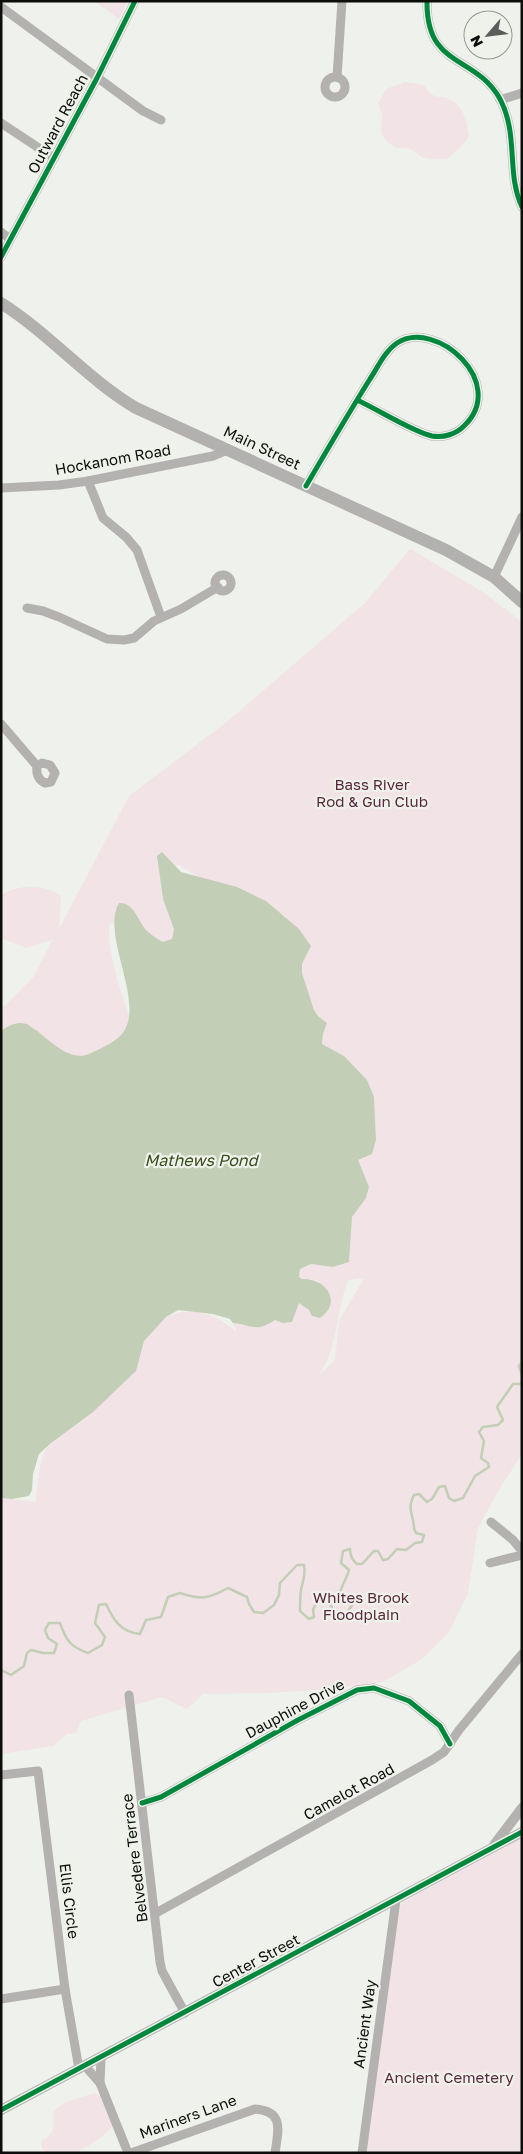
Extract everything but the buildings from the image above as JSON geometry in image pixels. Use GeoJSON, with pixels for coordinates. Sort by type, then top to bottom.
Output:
{"type":"FeatureCollection","features":[{"type":"Feature","properties":{"kind":"main road","name":"Main Street"},"geometry":{"type":"LineString","coordinates":[[1,303],[45,334],[118,397],[141,410],[446,550],[494,578],[522,602]]}},
{"type":"Feature","properties":{"kind":"street","name":"Outward Reach"},"geometry":{"type":"LineString","coordinates":[[1,257],[98,78],[135,1]]}},
{"type":"Feature","properties":{"kind":"street"},"geometry":{"type":"LineString","coordinates":[[337,77],[342,1]]}},
{"type":"Feature","properties":{"kind":"street"},"geometry":{"type":"LineString","coordinates":[[427,1],[428,26],[437,45],[446,54],[484,80],[500,100],[512,136],[515,190],[522,207]]}},
{"type":"Feature","properties":{"kind":"street"},"geometry":{"type":"LineString","coordinates":[[1,7],[143,112],[161,120]]}},
{"type":"Feature","properties":{"kind":"street"},"geometry":{"type":"LineString","coordinates":[[500,100],[522,93]]}},
{"type":"Feature","properties":{"kind":"street"},"geometry":{"type":"LineString","coordinates":[[1,123],[54,158]]}},
{"type":"Feature","properties":{"kind":"street"},"geometry":{"type":"LineString","coordinates":[[1,232],[10,239]]}},
{"type":"Feature","properties":{"kind":"street"},"geometry":{"type":"LineString","coordinates":[[306,486],[357,400],[389,350],[401,341],[413,337],[424,338],[438,343],[462,359],[473,372],[478,388],[477,404],[470,419],[462,428],[444,436],[432,436],[357,400]]}},
{"type":"Feature","properties":{"kind":"street","name":"Hockanom Road"},"geometry":{"type":"LineString","coordinates":[[1,488],[59,485],[88,481],[213,456],[227,450]]}},
{"type":"Feature","properties":{"kind":"street"},"geometry":{"type":"LineString","coordinates":[[88,481],[103,518],[126,537],[137,550],[161,617]]}},
{"type":"Feature","properties":{"kind":"street"},"geometry":{"type":"LineString","coordinates":[[494,578],[522,516]]}},
{"type":"Feature","properties":{"kind":"street"},"geometry":{"type":"LineString","coordinates":[[27,608],[43,611],[97,635],[117,640],[134,638],[161,617],[218,587]]}},
{"type":"Feature","properties":{"kind":"street"},"geometry":{"type":"LineString","coordinates":[[1,724],[37,766]]}},
{"type":"Feature","properties":{"kind":"street"},"geometry":{"type":"LineString","coordinates":[[490,1563],[522,1553],[513,1540],[491,1522]]}},
{"type":"Feature","properties":{"kind":"street","name":"Camelot Road"},"geometry":{"type":"LineString","coordinates":[[156,1913],[413,1772],[444,1752],[459,1730],[522,1654]]}},
{"type":"Feature","properties":{"kind":"street","name":"Dauphine Drive"},"geometry":{"type":"LineString","coordinates":[[142,1802],[161,1797],[298,1720],[357,1690],[374,1688],[409,1701],[440,1726],[450,1744]]}},
{"type":"Feature","properties":{"kind":"street","name":"Belvedere Terrace"},"geometry":{"type":"LineString","coordinates":[[129,1695],[162,1971],[185,2013]]}},
{"type":"Feature","properties":{"kind":"street","name":"Dauphine Drive"},"geometry":{"type":"LineString","coordinates":[[440,1726],[459,1730]]}},
{"type":"Feature","properties":{"kind":"street","name":"Ellis Circle"},"geometry":{"type":"LineString","coordinates":[[1,1775],[38,1771],[65,1989],[82,2068]]}},
{"type":"Feature","properties":{"kind":"street"},"geometry":{"type":"LineString","coordinates":[[493,1846],[522,1808]]}},
{"type":"Feature","properties":{"kind":"street","name":"Center Street"},"geometry":{"type":"LineString","coordinates":[[1,2110],[522,1832]]}},
{"type":"Feature","properties":{"kind":"street","name":"Ancient Way"},"geometry":{"type":"LineString","coordinates":[[362,2153],[396,1900]]}},
{"type":"Feature","properties":{"kind":"street"},"geometry":{"type":"LineString","coordinates":[[1,1999],[65,1989]]}},
{"type":"Feature","properties":{"kind":"street"},"geometry":{"type":"LineString","coordinates":[[101,2058],[100,2083],[129,2153]]}},
{"type":"Feature","properties":{"kind":"street"},"geometry":{"type":"LineString","coordinates":[[82,2068],[100,2083]]}},
{"type":"Feature","properties":{"kind":"street","name":"Mariners Lane"},"geometry":{"type":"LineString","coordinates":[[129,2153],[255,2108],[269,2111],[278,2121],[279,2129],[275,2153]]}},
{"type":"Feature","properties":{"kind":"green space"},"geometry":{"type":"Polygon","coordinates":[[[94,1],[128,1],[119,19],[94,1]]]}},
{"type":"Feature","properties":{"kind":"green space"},"geometry":{"type":"Polygon","coordinates":[[[405,82],[424,85],[431,94],[451,100],[462,111],[469,136],[461,147],[447,159],[422,157],[411,149],[396,148],[383,137],[382,118],[378,104],[386,89],[405,82]]]}},
{"type":"Feature","properties":{"kind":"green space","name":"Bass River Rod & Gun Club"},"geometry":{"type":"Polygon","coordinates":[[[410,549],[483,592],[522,622],[522,1454],[500,1488],[478,1528],[468,1593],[449,1632],[422,1659],[383,1682],[334,1689],[203,1694],[187,1709],[162,1697],[81,1721],[76,1733],[67,1734],[53,1746],[1,1754],[1,1498],[36,1502],[40,1468],[46,1448],[52,1439],[74,1416],[105,1398],[120,1386],[147,1335],[169,1316],[182,1312],[209,1315],[237,1332],[233,1323],[258,1327],[275,1320],[283,1323],[292,1322],[299,1303],[309,1310],[320,1282],[312,1279],[302,1279],[299,1277],[300,1269],[311,1264],[333,1267],[349,1262],[352,1217],[366,1198],[369,1187],[358,1160],[364,1158],[376,1140],[374,1097],[344,1056],[322,1044],[327,1023],[314,1010],[302,973],[302,964],[309,950],[300,934],[284,915],[257,908],[219,890],[179,865],[159,872],[162,898],[170,912],[197,940],[159,945],[143,926],[126,916],[109,925],[113,962],[131,1022],[115,1054],[1,1067],[1,1010],[34,976],[54,937],[52,940],[26,948],[1,938],[1,895],[16,889],[31,887],[46,889],[61,896],[59,929],[129,796],[228,721],[365,603],[410,549]],[[364,1278],[348,1280],[331,1351],[319,1375],[335,1360],[339,1321],[364,1278]]]}},
{"type":"Feature","properties":{"kind":"green space","name":"Ancient Cemetery"},"geometry":{"type":"Polygon","coordinates":[[[522,1838],[522,2153],[364,2153],[398,1909],[403,1902],[522,1838]]]}},
{"type":"Feature","properties":{"kind":"green space"},"geometry":{"type":"Polygon","coordinates":[[[94,2093],[101,2097],[113,2124],[111,2128],[96,2141],[74,2153],[46,2153],[42,2149],[41,2142],[52,2132],[54,2111],[64,2103],[94,2093]]]}},
{"type":"Feature","properties":{"kind":"water","name":"Mathews Pond"},"geometry":{"type":"Polygon","coordinates":[[[162,852],[181,872],[237,887],[266,901],[299,929],[311,946],[302,964],[302,973],[314,1010],[327,1023],[322,1044],[344,1056],[367,1080],[374,1097],[376,1140],[372,1154],[358,1160],[369,1187],[366,1198],[352,1217],[349,1262],[333,1267],[311,1264],[300,1269],[299,1277],[318,1282],[329,1292],[331,1298],[330,1305],[327,1312],[320,1318],[312,1316],[309,1310],[299,1303],[292,1322],[283,1323],[275,1320],[258,1327],[233,1323],[230,1319],[213,1314],[178,1310],[166,1317],[144,1341],[136,1371],[93,1412],[39,1454],[33,1474],[32,1490],[29,1496],[12,1499],[1,1498],[1,1031],[16,1024],[27,1024],[54,1045],[68,1053],[82,1056],[107,1046],[122,1034],[128,1021],[129,1005],[115,933],[115,917],[119,903],[124,904],[132,909],[146,930],[152,935],[163,942],[172,939],[174,929],[163,899],[157,856],[162,852]]]}},
{"type":"Feature","properties":{"kind":"waterway"},"geometry":{"type":"LineString","coordinates":[[522,1362],[519,1366],[522,1375]]}},
{"type":"Feature","properties":{"kind":"waterway"},"geometry":{"type":"LineString","coordinates":[[1,1670],[11,1675],[24,1666],[27,1653],[31,1650],[54,1653],[57,1644],[48,1638],[45,1630],[49,1623],[60,1623],[73,1646],[82,1651],[88,1653],[102,1645],[105,1637],[95,1623],[99,1605],[106,1604],[112,1616],[123,1628],[140,1634],[146,1620],[161,1617],[168,1597],[180,1593],[194,1597],[204,1597],[228,1588],[247,1597],[254,1612],[263,1613],[274,1605],[279,1595],[280,1583],[297,1565],[304,1565],[305,1569],[300,1611],[309,1619],[314,1617],[313,1610],[316,1603],[326,1601],[331,1605],[333,1614],[338,1616],[347,1613],[352,1605],[340,1594],[349,1570],[341,1563],[343,1551],[350,1549],[354,1561],[357,1564],[362,1564],[374,1551],[378,1551],[383,1560],[388,1559],[397,1549],[406,1550],[415,1543],[422,1542],[424,1535],[416,1533],[414,1528],[411,1510],[411,1502],[414,1495],[419,1494],[427,1502],[432,1499],[439,1487],[445,1486],[449,1498],[454,1501],[463,1498],[475,1476],[489,1467],[488,1463],[481,1458],[484,1441],[479,1432],[483,1427],[498,1425],[503,1420],[497,1407],[513,1384],[520,1384],[522,1382]]}},
{"type":"Feature","properties":{"kind":"cycle path"},"geometry":{"type":"LineString","coordinates":[[1,257],[97,78],[135,1]]}},
{"type":"Feature","properties":{"kind":"cycle path"},"geometry":{"type":"LineString","coordinates":[[427,1],[429,23],[434,39],[454,59],[478,74],[490,85],[500,99],[509,126],[514,181],[522,207]]}},
{"type":"Feature","properties":{"kind":"cycle path"},"geometry":{"type":"LineString","coordinates":[[306,486],[354,405],[362,392],[382,360],[397,343],[413,338],[430,339],[447,347],[462,359],[473,374],[478,391],[476,409],[464,426],[454,433],[445,436],[424,434],[415,430],[357,400]]}},
{"type":"Feature","properties":{"kind":"cycle path"},"geometry":{"type":"LineString","coordinates":[[142,1803],[161,1797],[298,1720],[357,1690],[374,1688],[409,1701],[440,1726],[450,1744]]}},
{"type":"Feature","properties":{"kind":"cycle path"},"geometry":{"type":"LineString","coordinates":[[1,2110],[522,1832]]}},
{"type":"Feature","properties":{"kind":"park label","name":"Whites Brook Floodplain"},"geometry":{"type":"Point","coordinates":[361,1606]}}]}
